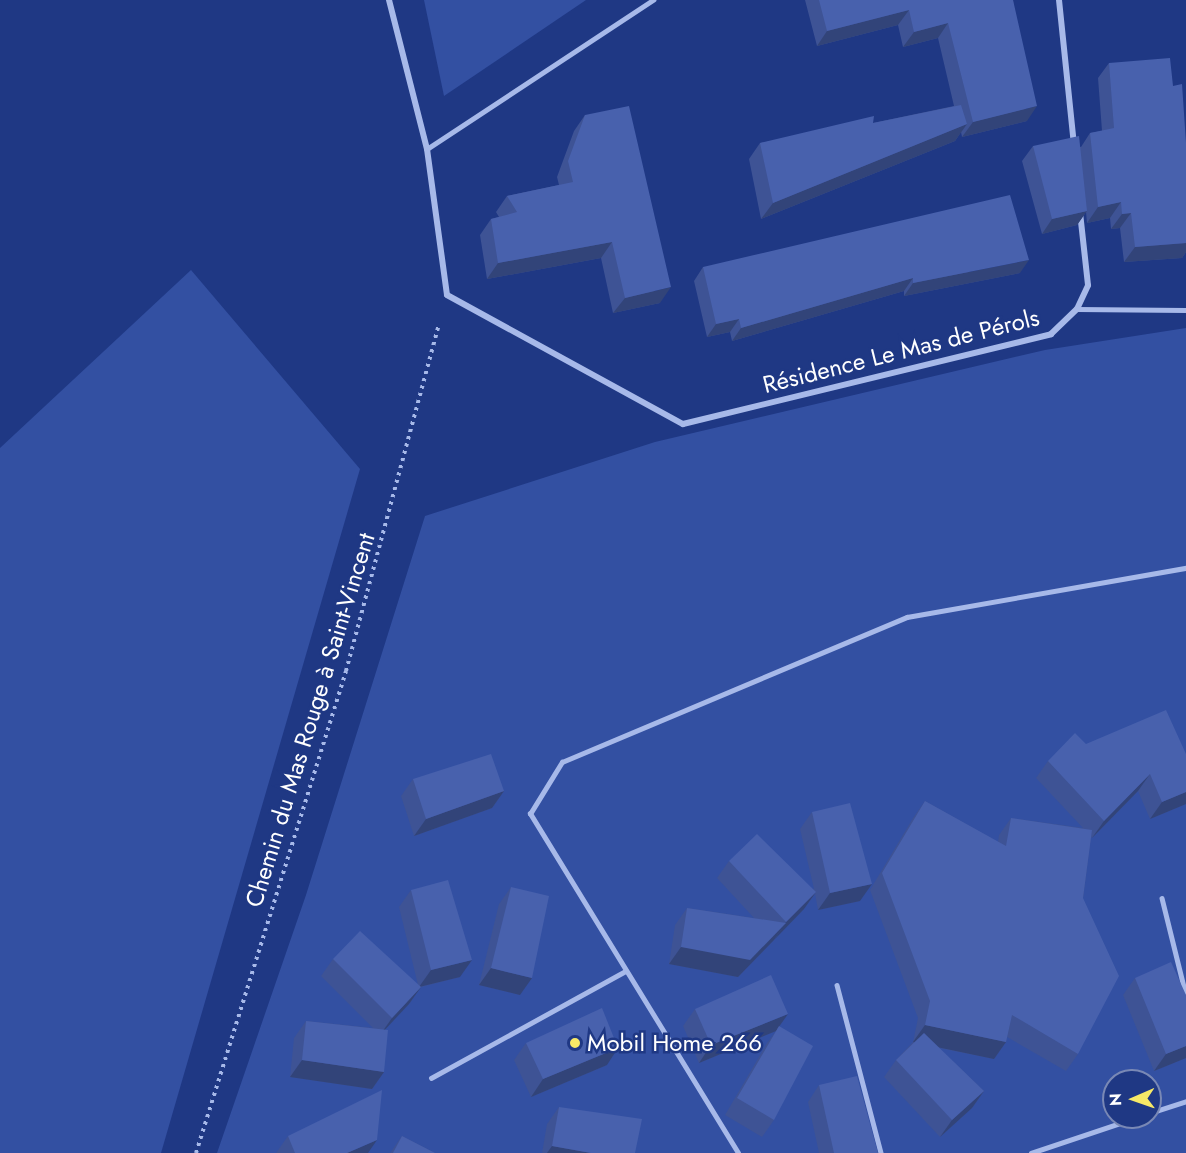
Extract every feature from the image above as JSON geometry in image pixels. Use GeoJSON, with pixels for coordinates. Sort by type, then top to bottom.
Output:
{"type":"FeatureCollection","features":[{"type":"Feature","properties":{"kind":"street"},"geometry":{"type":"LineString","coordinates":[[389,0],[427,149],[447,295]]}},
{"type":"Feature","properties":{"kind":"street"},"geometry":{"type":"LineString","coordinates":[[1059,0],[1075,159]]}},
{"type":"Feature","properties":{"kind":"street","name":"Résidence Le Mas de Pérols"},"geometry":{"type":"LineString","coordinates":[[447,295],[683,424],[1051,334],[1077,309],[1088,285],[1080,205]]}},
{"type":"Feature","properties":{"kind":"lane"},"geometry":{"type":"LineString","coordinates":[[427,149],[653,0]]}},
{"type":"Feature","properties":{"kind":"lane"},"geometry":{"type":"LineString","coordinates":[[1077,309],[1186,310]]}},
{"type":"Feature","properties":{"kind":"lane"},"geometry":{"type":"LineString","coordinates":[[738,1153],[530,814],[562,762],[907,616],[1186,568]]}},
{"type":"Feature","properties":{"kind":"lane"},"geometry":{"type":"LineString","coordinates":[[1162,898],[1186,995]]}},
{"type":"Feature","properties":{"kind":"lane"},"geometry":{"type":"LineString","coordinates":[[431,1078],[626,970]]}},
{"type":"Feature","properties":{"kind":"lane"},"geometry":{"type":"LineString","coordinates":[[837,986],[881,1153]]}},
{"type":"Feature","properties":{"kind":"lane"},"geometry":{"type":"LineString","coordinates":[[1162,1109],[1186,1101]]}},
{"type":"Feature","properties":{"kind":"lane"},"geometry":{"type":"LineString","coordinates":[[1031,1153],[1102,1129]]}},
{"type":"Feature","properties":{"kind":"path","name":"Chemin du Mas Rouge à Saint-Vincent"},"geometry":{"type":"LineString","coordinates":[[196,1153],[346,670],[447,295]]}},
{"type":"Feature","properties":{"kind":"shaded area"},"geometry":{"type":"Polygon","coordinates":[[[424,0],[586,0],[444,96],[424,0]]]}},
{"type":"Feature","properties":{"kind":"shaded area"},"geometry":{"type":"Polygon","coordinates":[[[191,270],[360,469],[161,1153],[0,1153],[0,448],[191,270]]]}},
{"type":"Feature","properties":{"kind":"shaded area"},"geometry":{"type":"Polygon","coordinates":[[[1186,328],[1186,1153],[217,1153],[306,895],[425,516],[655,442],[1045,350],[1186,328]]]}},
{"type":"Feature","properties":{"kind":"building"},"geometry":{"type":"Polygon","coordinates":[[[819,0],[1013,0],[1037,106],[973,122],[948,23],[914,32],[909,10],[827,31],[819,0]]]}},
{"type":"Feature","properties":{"kind":"building"},"geometry":{"type":"Polygon","coordinates":[[[1170,58],[1173,86],[1182,84],[1186,143],[1186,243],[1135,247],[1131,213],[1122,214],[1121,202],[1098,207],[1090,133],[1114,128],[1109,63],[1170,58]]]}},
{"type":"Feature","properties":{"kind":"building"},"geometry":{"type":"Polygon","coordinates":[[[961,105],[967,124],[773,203],[760,143],[874,116],[873,123],[961,105]]]}},
{"type":"Feature","properties":{"kind":"building"},"geometry":{"type":"Polygon","coordinates":[[[629,106],[671,287],[625,298],[612,242],[498,263],[491,219],[517,212],[507,196],[573,182],[568,161],[585,115],[629,106]]]}},
{"type":"Feature","properties":{"kind":"building"},"geometry":{"type":"Polygon","coordinates":[[[1079,136],[1087,211],[1052,219],[1033,146],[1079,136]]]}},
{"type":"Feature","properties":{"kind":"building"},"geometry":{"type":"Polygon","coordinates":[[[1010,195],[1029,260],[913,283],[913,278],[741,328],[739,319],[716,324],[703,267],[1010,195]]]}},
{"type":"Feature","properties":{"kind":"building"},"geometry":{"type":"Polygon","coordinates":[[[1166,710],[1186,754],[1186,792],[1162,802],[1150,774],[1104,821],[1048,761],[1075,733],[1086,744],[1166,710]]]}},
{"type":"Feature","properties":{"kind":"building"},"geometry":{"type":"Polygon","coordinates":[[[491,754],[504,791],[426,819],[413,779],[491,754]]]}},
{"type":"Feature","properties":{"kind":"building"},"geometry":{"type":"Polygon","coordinates":[[[925,801],[1006,846],[1011,818],[1092,830],[1083,898],[1119,976],[1078,1054],[1012,1015],[1006,1042],[925,1025],[930,1001],[882,873],[925,801]]]}},
{"type":"Feature","properties":{"kind":"building"},"geometry":{"type":"Polygon","coordinates":[[[850,803],[872,884],[830,893],[812,812],[850,803]]]}},
{"type":"Feature","properties":{"kind":"building"},"geometry":{"type":"Polygon","coordinates":[[[757,834],[816,892],[786,922],[729,861],[757,834]]]}},
{"type":"Feature","properties":{"kind":"building"},"geometry":{"type":"Polygon","coordinates":[[[448,880],[472,960],[431,970],[411,890],[448,880]]]}},
{"type":"Feature","properties":{"kind":"building"},"geometry":{"type":"Polygon","coordinates":[[[511,887],[549,896],[532,978],[491,968],[511,887]]]}},
{"type":"Feature","properties":{"kind":"building"},"geometry":{"type":"Polygon","coordinates":[[[687,908],[786,923],[750,960],[681,947],[687,908]]]}},
{"type":"Feature","properties":{"kind":"building"},"geometry":{"type":"Polygon","coordinates":[[[360,931],[421,987],[392,1018],[333,959],[360,931]]]}},
{"type":"Feature","properties":{"kind":"building"},"geometry":{"type":"Polygon","coordinates":[[[1171,962],[1186,995],[1186,1046],[1166,1054],[1135,978],[1171,962]]]}},
{"type":"Feature","properties":{"kind":"building"},"geometry":{"type":"Polygon","coordinates":[[[771,975],[788,1014],[711,1045],[695,1009],[771,975]]]}},
{"type":"Feature","properties":{"kind":"building"},"geometry":{"type":"Polygon","coordinates":[[[602,1008],[618,1048],[543,1079],[526,1043],[602,1008]]]}},
{"type":"Feature","properties":{"kind":"building"},"geometry":{"type":"Polygon","coordinates":[[[306,1021],[388,1030],[384,1072],[302,1060],[306,1021]]]}},
{"type":"Feature","properties":{"kind":"building"},"geometry":{"type":"Polygon","coordinates":[[[779,1026],[813,1046],[774,1120],[737,1098],[779,1026]]]}},
{"type":"Feature","properties":{"kind":"building"},"geometry":{"type":"Polygon","coordinates":[[[924,1033],[984,1091],[952,1120],[896,1060],[924,1033]]]}},
{"type":"Feature","properties":{"kind":"building"},"geometry":{"type":"Polygon","coordinates":[[[857,1076],[878,1153],[834,1153],[819,1085],[857,1076]]]}},
{"type":"Feature","properties":{"kind":"building"},"geometry":{"type":"Polygon","coordinates":[[[382,1090],[377,1140],[347,1153],[295,1153],[288,1136],[382,1090]]]}},
{"type":"Feature","properties":{"kind":"building"},"geometry":{"type":"Polygon","coordinates":[[[559,1107],[642,1119],[635,1153],[591,1153],[552,1146],[559,1107]]]}},
{"type":"Feature","properties":{"kind":"building"},"geometry":{"type":"Polygon","coordinates":[[[402,1136],[435,1153],[393,1153],[402,1136]]]}},
{"type":"Feature","properties":{"kind":"place","name":"Mobil Home 266"},"geometry":{"type":"Point","coordinates":[575,1043]}}]}
